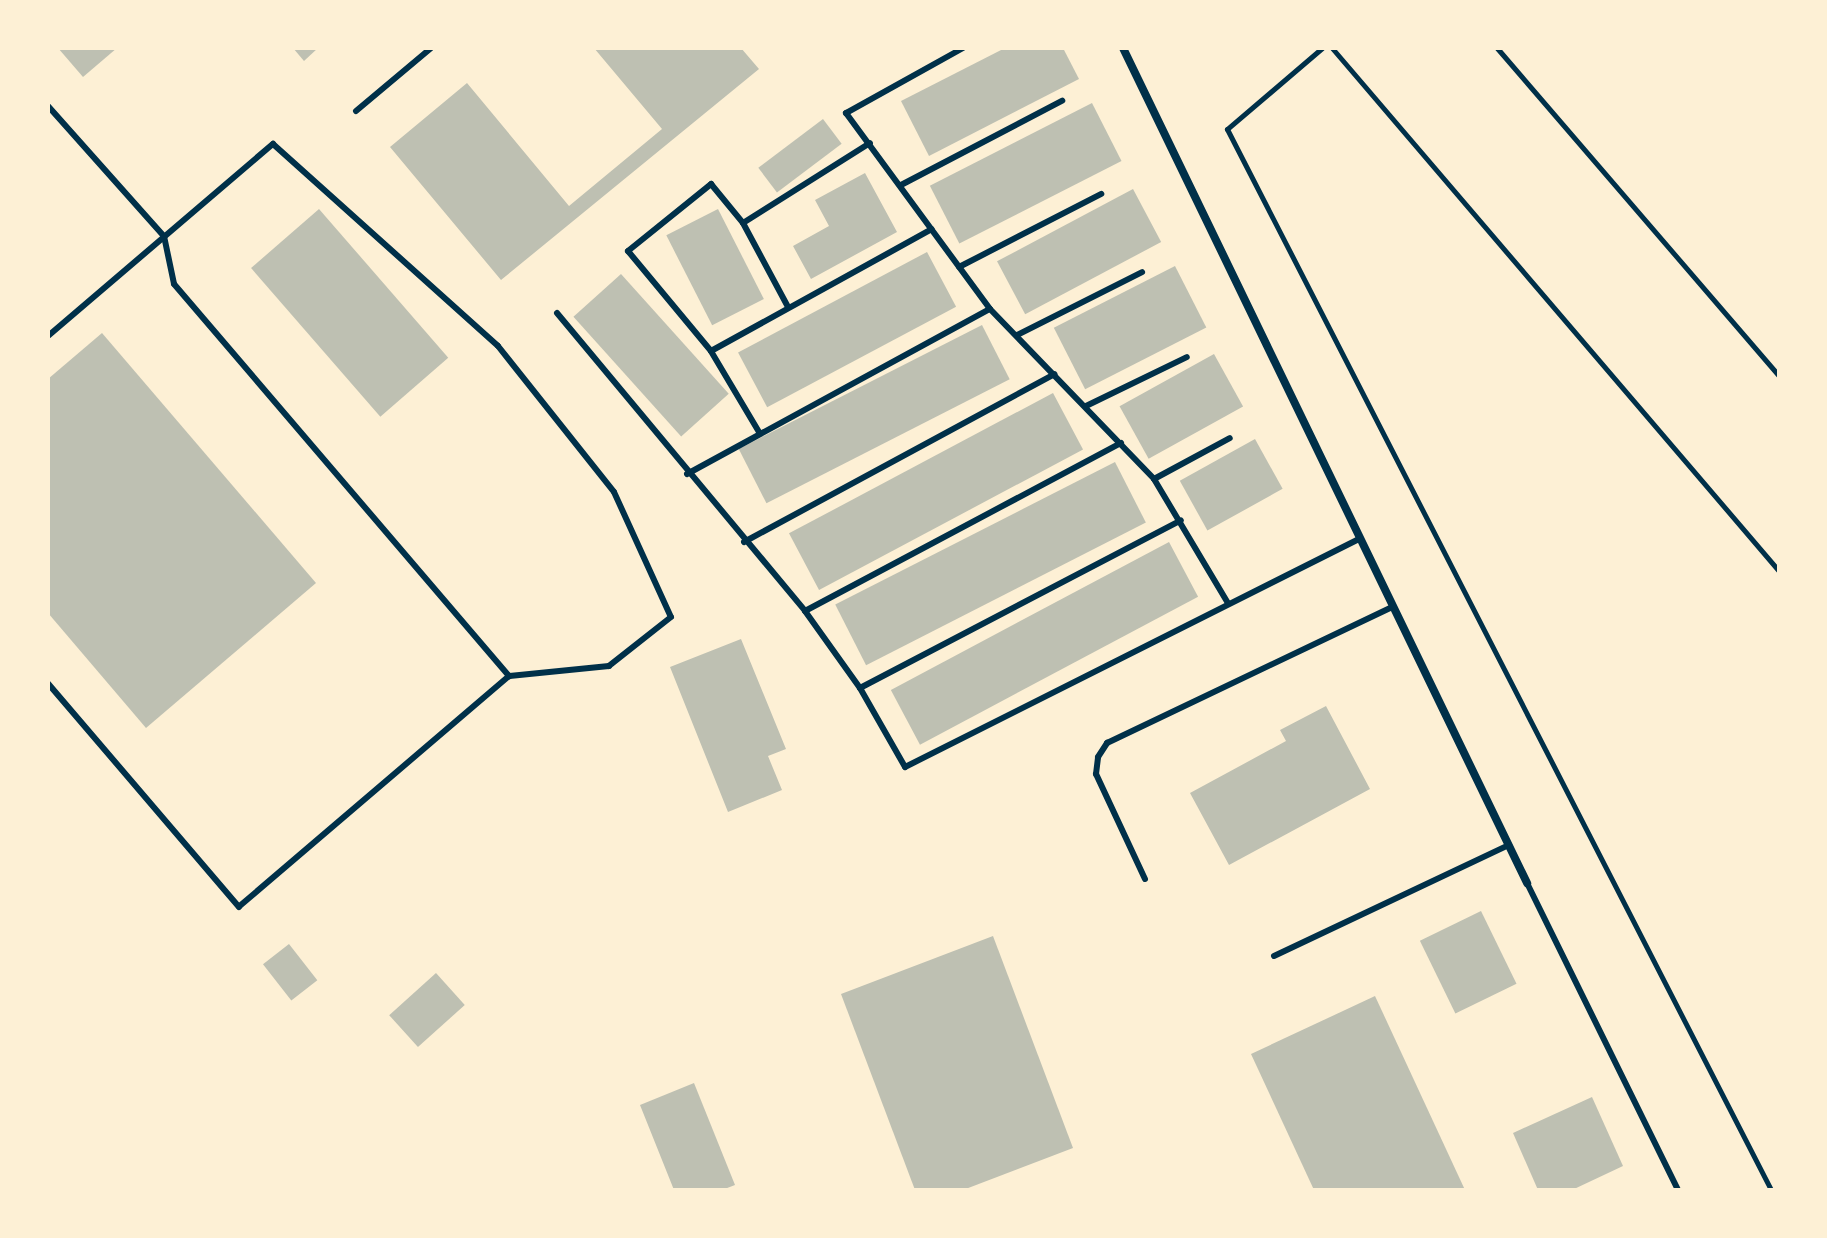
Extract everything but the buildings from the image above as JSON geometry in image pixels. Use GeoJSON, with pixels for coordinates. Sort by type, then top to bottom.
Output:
{"type":"FeatureCollection","features":[{"type":"Feature","properties":{"kind":"street"},"geometry":{"type":"LineString","coordinates":[[1123,48],[1527,883]]}},
{"type":"Feature","properties":{"kind":"lane"},"geometry":{"type":"LineString","coordinates":[[356,111],[431,48]]}},
{"type":"Feature","properties":{"kind":"lane"},"geometry":{"type":"LineString","coordinates":[[963,48],[846,113],[990,309],[1154,479],[1228,603]]}},
{"type":"Feature","properties":{"kind":"lane"},"geometry":{"type":"LineString","coordinates":[[901,185],[1062,101]]}},
{"type":"Feature","properties":{"kind":"lane"},"geometry":{"type":"LineString","coordinates":[[48,106],[164,236],[174,284],[509,676]]}},
{"type":"Feature","properties":{"kind":"lane"},"geometry":{"type":"LineString","coordinates":[[743,223],[870,143]]}},
{"type":"Feature","properties":{"kind":"lane"},"geometry":{"type":"LineString","coordinates":[[48,336],[273,144],[498,346],[614,492],[671,617],[609,666],[509,676],[239,907],[48,683]]}},
{"type":"Feature","properties":{"kind":"lane"},"geometry":{"type":"LineString","coordinates":[[759,432],[711,351],[628,251],[711,184],[743,223],[788,307]]}},
{"type":"Feature","properties":{"kind":"lane"},"geometry":{"type":"LineString","coordinates":[[959,267],[1101,194]]}},
{"type":"Feature","properties":{"kind":"lane"},"geometry":{"type":"LineString","coordinates":[[711,351],[932,229]]}},
{"type":"Feature","properties":{"kind":"lane"},"geometry":{"type":"LineString","coordinates":[[1017,335],[1142,272]]}},
{"type":"Feature","properties":{"kind":"lane"},"geometry":{"type":"LineString","coordinates":[[687,474],[759,432],[990,309]]}},
{"type":"Feature","properties":{"kind":"lane"},"geometry":{"type":"LineString","coordinates":[[557,313],[687,474],[805,611],[860,688],[905,767],[1359,539]]}},
{"type":"Feature","properties":{"kind":"lane"},"geometry":{"type":"LineString","coordinates":[[1086,406],[1187,357]]}},
{"type":"Feature","properties":{"kind":"lane"},"geometry":{"type":"LineString","coordinates":[[744,542],[1055,374]]}},
{"type":"Feature","properties":{"kind":"lane"},"geometry":{"type":"LineString","coordinates":[[1154,479],[1230,438]]}},
{"type":"Feature","properties":{"kind":"lane"},"geometry":{"type":"LineString","coordinates":[[805,611],[1121,443]]}},
{"type":"Feature","properties":{"kind":"lane"},"geometry":{"type":"LineString","coordinates":[[860,688],[1181,520]]}},
{"type":"Feature","properties":{"kind":"lane"},"geometry":{"type":"LineString","coordinates":[[1145,879],[1096,774],[1098,757],[1107,743],[1392,607]]}},
{"type":"Feature","properties":{"kind":"lane"},"geometry":{"type":"LineString","coordinates":[[1274,956],[1509,845]]}},
{"type":"Feature","properties":{"kind":"lane"},"geometry":{"type":"LineString","coordinates":[[1527,883],[1678,1190]]}},
{"type":"Feature","properties":{"kind":"path"},"geometry":{"type":"LineString","coordinates":[[1322,48],[1227,129],[1771,1190]]}},
{"type":"Feature","properties":{"kind":"path"},"geometry":{"type":"LineString","coordinates":[[1332,48],[1779,571]]}},
{"type":"Feature","properties":{"kind":"path"},"geometry":{"type":"LineString","coordinates":[[1497,48],[1779,376]]}}]}
